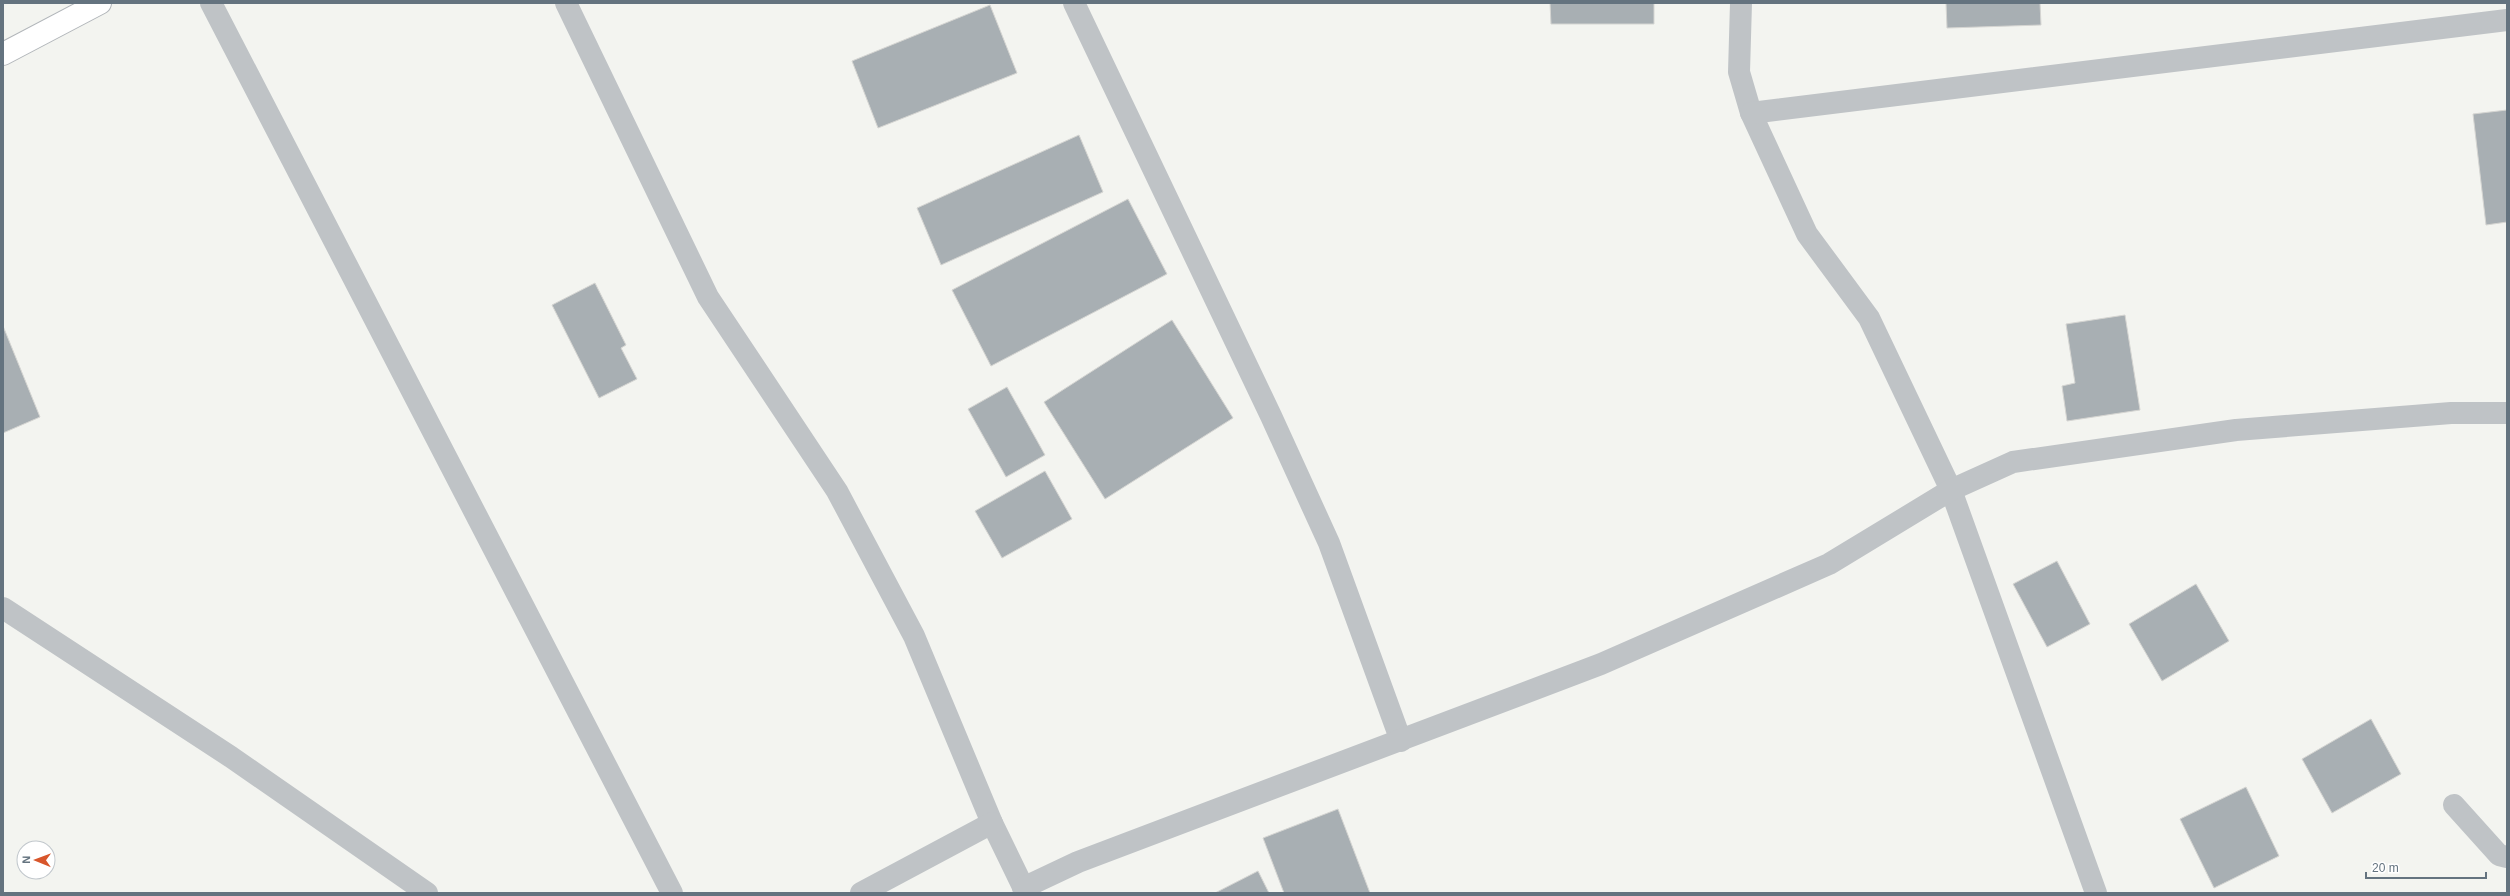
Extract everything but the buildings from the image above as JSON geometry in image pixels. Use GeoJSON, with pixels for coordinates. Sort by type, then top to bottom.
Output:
{"type":"FeatureCollection","features":[{"type":"Feature","properties":{"kind":"street"},"geometry":{"type":"LineString","coordinates":[[3,54],[100,3]]}},
{"type":"Feature","properties":{"kind":"street"},"geometry":{"type":"LineString","coordinates":[[211,3],[672,893]]}},
{"type":"Feature","properties":{"kind":"street"},"geometry":{"type":"LineString","coordinates":[[566,3],[708,297],[837,491],[914,636],[992,822],[1024,890],[1078,862],[1602,664],[1829,564],[1951,490],[2013,462],[2251,429],[2451,413],[2507,413]]}},
{"type":"Feature","properties":{"kind":"street"},"geometry":{"type":"LineString","coordinates":[[1074,3],[1271,416],[1329,543],[1401,741]]}},
{"type":"Feature","properties":{"kind":"street"},"geometry":{"type":"LineString","coordinates":[[1741,3],[1739,72],[1751,113],[1807,234],[1869,318],[1951,490],[2096,893]]}},
{"type":"Feature","properties":{"kind":"street"},"geometry":{"type":"LineString","coordinates":[[1751,113],[2507,20]]}},
{"type":"Feature","properties":{"kind":"street"},"geometry":{"type":"LineString","coordinates":[[3,608],[231,757],[427,893]]}},
{"type":"Feature","properties":{"kind":"street"},"geometry":{"type":"LineString","coordinates":[[2454,805],[2499,855],[2507,857]]}},
{"type":"Feature","properties":{"kind":"street"},"geometry":{"type":"LineString","coordinates":[[861,893],[992,822]]}}]}
